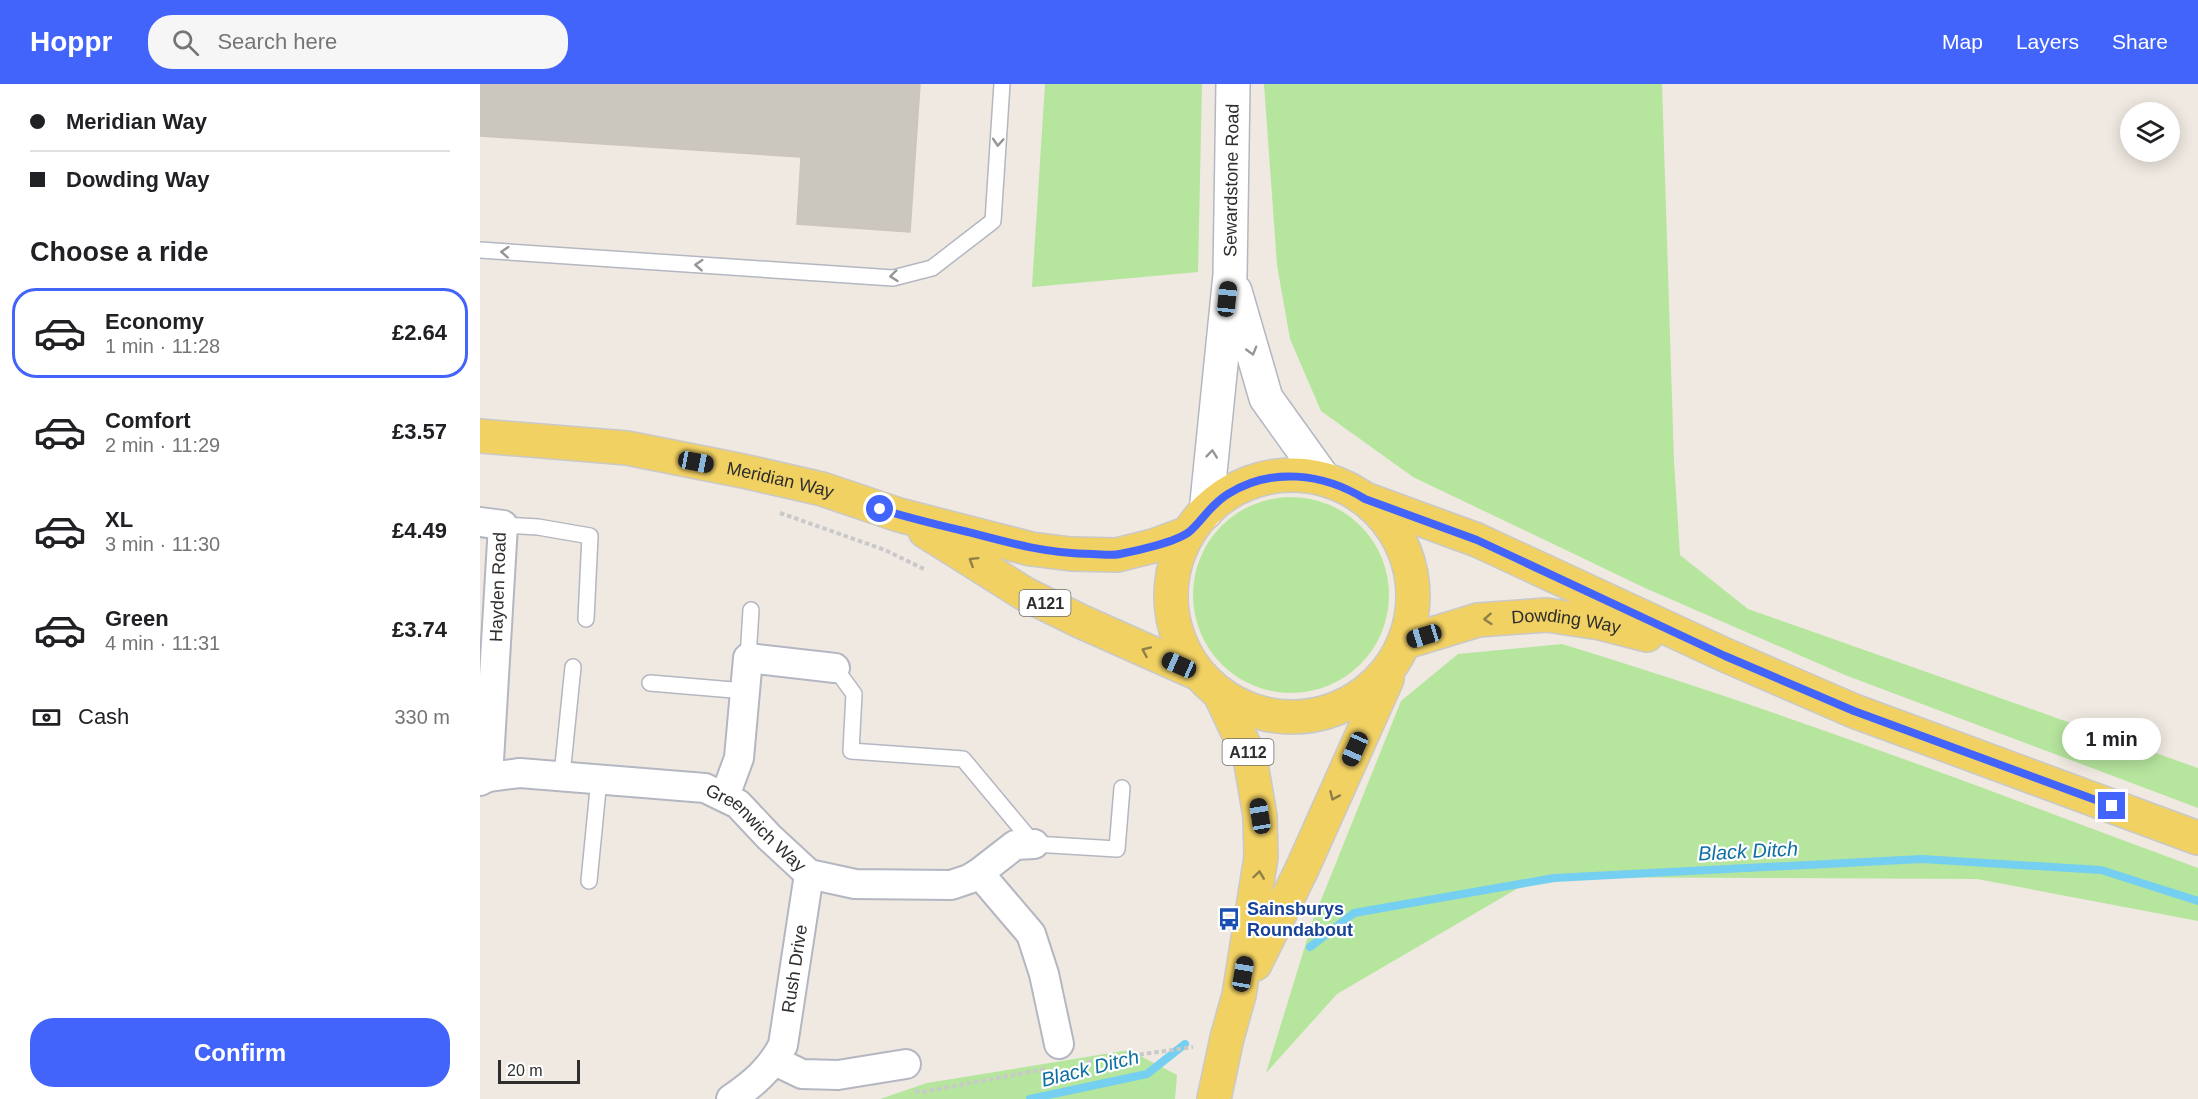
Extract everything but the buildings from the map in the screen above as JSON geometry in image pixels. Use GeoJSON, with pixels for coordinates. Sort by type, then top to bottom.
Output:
{"type":"FeatureCollection","features":[{"type":"Feature","properties":{"kind":"main road","name":"Meridian Way"},"geometry":{"type":"LineString","coordinates":[[480,436],[627,448],[720,466],[822,489],[899,515],[1031,549],[1071,554],[1117,555],[1153,546],[1197,522]]}},
{"type":"Feature","properties":{"kind":"main road"},"geometry":{"type":"LineString","coordinates":[[1210,684],[1183,650],[1172,613],[1171,590],[1175,564],[1197,522],[1227,494],[1248,484],[1284,476],[1324,479],[1349,489],[1365,499],[1392,526],[1408,557],[1413,582],[1413,617],[1399,654]]}},
{"type":"Feature","properties":{"kind":"main road","name":"Dowding Way"},"geometry":{"type":"LineString","coordinates":[[1365,499],[1477,540],[1725,656],[1854,711],[2198,838]]}},
{"type":"Feature","properties":{"kind":"main road","name":"Meridian Way"},"geometry":{"type":"LineString","coordinates":[[899,515],[1025,594],[1210,684],[1241,706],[1287,717],[1331,711],[1356,700],[1399,654]]}},
{"type":"Feature","properties":{"kind":"main road","name":"Dowding Way"},"geometry":{"type":"LineString","coordinates":[[1399,654],[1478,620],[1547,615],[1600,623],[1725,656]]}},
{"type":"Feature","properties":{"kind":"main road","name":"A112"},"geometry":{"type":"LineString","coordinates":[[1239,995],[1302,869],[1399,654]]}},
{"type":"Feature","properties":{"kind":"main road","name":"A112"},"geometry":{"type":"LineString","coordinates":[[1210,684],[1250,758],[1260,816],[1260,868],[1239,995],[1214,1099]]}},
{"type":"Feature","properties":{"kind":"street","name":"Sewardstone Road"},"geometry":{"type":"LineString","coordinates":[[1197,522],[1230,275],[1233,84]]}},
{"type":"Feature","properties":{"kind":"street","name":"Sewardstone Road"},"geometry":{"type":"LineString","coordinates":[[1230,275],[1266,398],[1324,479]]}},
{"type":"Feature","properties":{"kind":"street","name":"Hayden Road"},"geometry":{"type":"LineString","coordinates":[[484,779],[492,524]]}},
{"type":"Feature","properties":{"kind":"street"},"geometry":{"type":"LineString","coordinates":[[724,796],[739,758],[748,658],[835,668]]}},
{"type":"Feature","properties":{"kind":"street","name":"Greenwich Way"},"geometry":{"type":"LineString","coordinates":[[484,779],[520,773],[705,788],[738,804],[809,874],[855,884],[951,885],[979,873],[1015,845],[1034,844]]}},
{"type":"Feature","properties":{"kind":"street"},"geometry":{"type":"LineString","coordinates":[[979,873],[1031,934],[1044,974],[1062,1058]]}},
{"type":"Feature","properties":{"kind":"street","name":"Rush Drive"},"geometry":{"type":"LineString","coordinates":[[731,1099],[757,1081],[775,1061],[783,1045],[809,874]]}},
{"type":"Feature","properties":{"kind":"street"},"geometry":{"type":"LineString","coordinates":[[775,1061],[802,1074],[909,1077]]}},
{"type":"Feature","properties":{"kind":"lane"},"geometry":{"type":"LineString","coordinates":[[480,250],[893,278],[932,268],[993,221],[1002,84]]}},
{"type":"Feature","properties":{"kind":"lane"},"geometry":{"type":"LineString","coordinates":[[492,524],[538,527],[590,536],[586,619]]}},
{"type":"Feature","properties":{"kind":"lane"},"geometry":{"type":"LineString","coordinates":[[748,658],[751,610]]}},
{"type":"Feature","properties":{"kind":"lane"},"geometry":{"type":"LineString","coordinates":[[562,775],[573,667]]}},
{"type":"Feature","properties":{"kind":"lane"},"geometry":{"type":"LineString","coordinates":[[835,668],[854,694],[852,750],[963,759],[1034,844],[1118,849],[1122,788]]}},
{"type":"Feature","properties":{"kind":"lane"},"geometry":{"type":"LineString","coordinates":[[650,683],[745,691]]}},
{"type":"Feature","properties":{"kind":"lane"},"geometry":{"type":"LineString","coordinates":[[589,881],[599,779]]}},
{"type":"Feature","properties":{"kind":"path"},"geometry":{"type":"LineString","coordinates":[[772,510],[885,550],[926,569]]}},
{"type":"Feature","properties":{"kind":"path"},"geometry":{"type":"LineString","coordinates":[[909,1077],[922,1092],[1062,1058],[1193,1047]]}},
{"type":"Feature","properties":{"kind":"green space"},"geometry":{"type":"Polygon","coordinates":[[[1045,84],[1202,84],[1198,272],[1032,287],[1045,84]]]}},
{"type":"Feature","properties":{"kind":"green space"},"geometry":{"type":"Polygon","coordinates":[[[1264,84],[1662,84],[1674,461],[1680,555],[1748,609],[2198,768],[2198,808],[1845,675],[1645,588],[1413,477],[1321,411],[1290,339],[1277,265],[1264,84]]]}},
{"type":"Feature","properties":{"kind":"green space"},"geometry":{"type":"Polygon","coordinates":[[[1291,497],[1319,501],[1337,509],[1353,519],[1367,533],[1385,567],[1389,595],[1385,623],[1377,641],[1367,657],[1353,671],[1319,689],[1291,693],[1263,689],[1245,681],[1229,671],[1215,657],[1197,623],[1193,595],[1197,567],[1205,549],[1215,533],[1229,519],[1263,501],[1291,497]]]}},
{"type":"Feature","properties":{"kind":"green space"},"geometry":{"type":"Polygon","coordinates":[[[1562,644],[1723,695],[2198,868],[2198,921],[1977,879],[1537,877],[1337,994],[1266,1073],[1313,920],[1401,701],[1458,654],[1562,644]]]}},
{"type":"Feature","properties":{"kind":"green space"},"geometry":{"type":"Polygon","coordinates":[[[1129,1050],[1177,1075],[1175,1099],[880,1099],[927,1083],[1129,1050]]]}},
{"type":"Feature","properties":{"kind":"waterway","name":"Black Ditch"},"geometry":{"type":"LineString","coordinates":[[1310,947],[1354,913],[1554,878],[1922,859],[2101,870],[2198,901]]}},
{"type":"Feature","properties":{"kind":"waterway","name":"Black Ditch"},"geometry":{"type":"LineString","coordinates":[[1030,1099],[1147,1074],[1185,1044]]}},
{"type":"Feature","properties":{"kind":"place","name":"Sainsburys Roundabout"},"geometry":{"type":"Point","coordinates":[1229,919]}},
{"type":"Feature","properties":{"kind":"route"},"geometry":{"type":"LineString","coordinates":[[880,509],[1031,549],[1071,554],[1117,555],[1153,546],[1188,533],[1206,512],[1227,494],[1248,484],[1284,476],[1324,479],[1349,489],[1365,499],[1477,540],[1725,656],[1854,711],[2112,806]]}}]}
